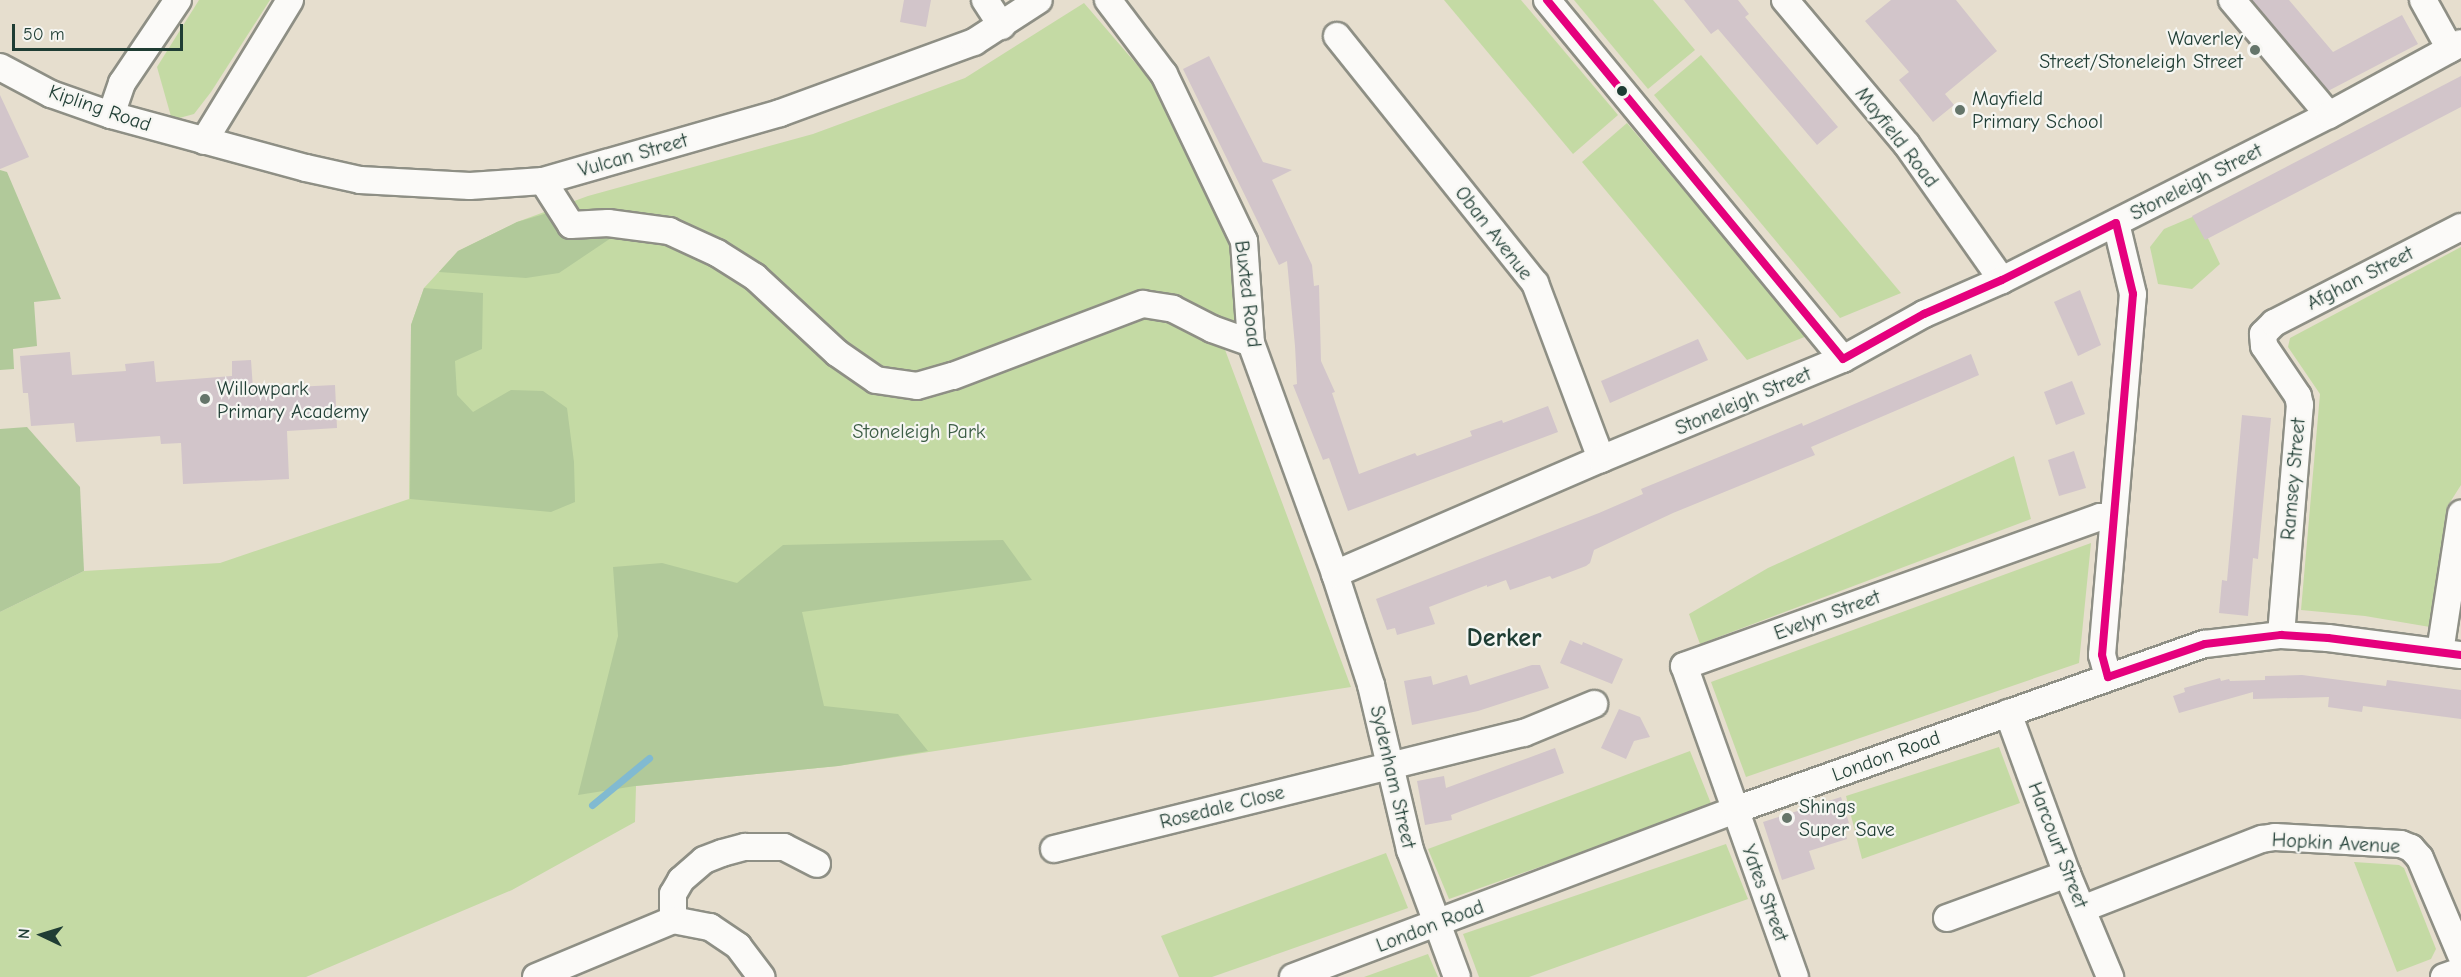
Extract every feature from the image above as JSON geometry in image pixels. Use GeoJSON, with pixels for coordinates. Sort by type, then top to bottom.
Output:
{"type":"FeatureCollection","features":[{"type":"Feature","properties":{"kind":"street"},"geometry":{"type":"LineString","coordinates":[[111,114],[122,83],[178,0]]}},
{"type":"Feature","properties":{"kind":"street"},"geometry":{"type":"LineString","coordinates":[[204,141],[290,0]]}},
{"type":"Feature","properties":{"kind":"street"},"geometry":{"type":"LineString","coordinates":[[985,0],[1002,26]]}},
{"type":"Feature","properties":{"kind":"street","name":"Vulcan Street"},"geometry":{"type":"LineString","coordinates":[[204,141],[360,180],[470,186],[543,181],[780,113],[975,42],[1039,0]]}},
{"type":"Feature","properties":{"kind":"street","name":"Buxted Road"},"geometry":{"type":"LineString","coordinates":[[1108,0],[1164,74],[1244,241],[1251,343],[1335,574]]}},
{"type":"Feature","properties":{"kind":"street"},"geometry":{"type":"LineString","coordinates":[[1547,0],[1843,359]]}},
{"type":"Feature","properties":{"kind":"street","name":"Mayfield Road"},"geometry":{"type":"LineString","coordinates":[[1785,0],[1907,145],[2002,280]]}},
{"type":"Feature","properties":{"kind":"street"},"geometry":{"type":"LineString","coordinates":[[2232,0],[2329,115]]}},
{"type":"Feature","properties":{"kind":"street"},"geometry":{"type":"LineString","coordinates":[[2423,0],[2456,46]]}},
{"type":"Feature","properties":{"kind":"street","name":"Oban Avenue"},"geometry":{"type":"LineString","coordinates":[[1337,36],[1535,283],[1601,459]]}},
{"type":"Feature","properties":{"kind":"street","name":"Stoneleigh Street"},"geometry":{"type":"LineString","coordinates":[[1335,574],[1601,459],[1843,359],[1924,314],[2002,280],[2329,115],[2456,46]]}},
{"type":"Feature","properties":{"kind":"street","name":"Kipling Road"},"geometry":{"type":"LineString","coordinates":[[0,67],[51,94],[204,141]]}},
{"type":"Feature","properties":{"kind":"street"},"geometry":{"type":"LineString","coordinates":[[543,181],[571,225],[608,223],[669,231],[717,253],[755,277],[837,353],[876,380],[917,386],[953,376],[1143,304],[1173,309],[1212,329],[1251,343]]}},
{"type":"Feature","properties":{"kind":"street"},"geometry":{"type":"LineString","coordinates":[[2108,677],[2102,655],[2133,294],[2116,223]]}},
{"type":"Feature","properties":{"kind":"street","name":"Afghan Street"},"geometry":{"type":"LineString","coordinates":[[2263,334],[2274,323],[2461,226]]}},
{"type":"Feature","properties":{"kind":"street","name":"Ramsey Street"},"geometry":{"type":"LineString","coordinates":[[2263,334],[2264,346],[2298,396],[2300,405],[2280,635]]}},
{"type":"Feature","properties":{"kind":"street"},"geometry":{"type":"LineString","coordinates":[[2451,654],[2461,514]]}},
{"type":"Feature","properties":{"kind":"street","name":"Evelyn Street"},"geometry":{"type":"LineString","coordinates":[[1735,810],[1684,666],[2100,517],[2113,517]]}},
{"type":"Feature","properties":{"kind":"street","name":"Sydenham Street"},"geometry":{"type":"LineString","coordinates":[[1335,574],[1371,685],[1410,850],[1457,977]]}},
{"type":"Feature","properties":{"kind":"street","name":"London Road"},"geometry":{"type":"LineString","coordinates":[[1293,977],[1735,810],[2205,644],[2280,635],[2328,638],[2451,654]]}},
{"type":"Feature","properties":{"kind":"street","name":"Rosedale Close"},"geometry":{"type":"LineString","coordinates":[[1054,849],[1524,733],[1594,704]]}},
{"type":"Feature","properties":{"kind":"street","name":"Harcourt Street"},"geometry":{"type":"LineString","coordinates":[[2008,713],[2067,874],[2110,977]]}},
{"type":"Feature","properties":{"kind":"street","name":"Yates Street"},"geometry":{"type":"LineString","coordinates":[[1735,810],[1795,977]]}},
{"type":"Feature","properties":{"kind":"street","name":"Hopkin Avenue"},"geometry":{"type":"LineString","coordinates":[[2082,909],[2262,839],[2275,837],[2401,844],[2411,848],[2420,858],[2461,956]]}},
{"type":"Feature","properties":{"kind":"street"},"geometry":{"type":"LineString","coordinates":[[673,920],[674,894],[681,880],[694,867],[723,853],[745,847],[784,847],[817,864]]}},
{"type":"Feature","properties":{"kind":"street"},"geometry":{"type":"LineString","coordinates":[[1947,918],[2067,874]]}},
{"type":"Feature","properties":{"kind":"street"},"geometry":{"type":"LineString","coordinates":[[536,977],[673,920],[710,927],[738,946],[761,977]]}},
{"type":"Feature","properties":{"kind":"street"},"geometry":{"type":"LineString","coordinates":[[2444,977],[2461,971]]}},
{"type":"Feature","properties":{"kind":"green space"},"geometry":{"type":"Polygon","coordinates":[[[199,0],[270,0],[211,92],[194,114],[172,120],[157,67],[199,0]]]}},
{"type":"Feature","properties":{"kind":"green space"},"geometry":{"type":"Polygon","coordinates":[[[1444,0],[1521,0],[1618,115],[1573,154],[1444,0]]]}},
{"type":"Feature","properties":{"kind":"green space"},"geometry":{"type":"Polygon","coordinates":[[[1574,0],[1653,0],[1695,50],[1648,89],[1574,0]]]}},
{"type":"Feature","properties":{"kind":"green space","name":"Stoneleigh Park"},"geometry":{"type":"Polygon","coordinates":[[[1084,3],[1157,88],[1236,249],[1237,320],[1221,339],[1351,687],[838,766],[636,786],[635,822],[512,890],[306,977],[0,977],[0,612],[84,571],[220,563],[409,499],[411,325],[424,288],[458,251],[517,222],[588,196],[813,134],[965,78],[1084,3]]]}},
{"type":"Feature","properties":{"kind":"green space"},"geometry":{"type":"Polygon","coordinates":[[[1701,55],[1901,293],[1840,318],[1654,95],[1701,55]]]}},
{"type":"Feature","properties":{"kind":"green space"},"geometry":{"type":"Polygon","coordinates":[[[1627,123],[1807,336],[1747,360],[1582,162],[1627,123]]]}},
{"type":"Feature","properties":{"kind":"green space"},"geometry":{"type":"Polygon","coordinates":[[[0,170],[7,172],[61,299],[34,302],[37,346],[13,349],[14,369],[0,370],[0,170]]]}},
{"type":"Feature","properties":{"kind":"green space"},"geometry":{"type":"Polygon","coordinates":[[[551,212],[561,233],[611,238],[559,273],[526,278],[439,272],[458,251],[517,222],[551,212]]]}},
{"type":"Feature","properties":{"kind":"green space"},"geometry":{"type":"Polygon","coordinates":[[[2197,215],[2220,264],[2192,289],[2158,284],[2150,247],[2164,229],[2197,215]]]}},
{"type":"Feature","properties":{"kind":"green space"},"geometry":{"type":"Polygon","coordinates":[[[2461,247],[2461,485],[2447,507],[2430,627],[2365,616],[2301,610],[2320,394],[2288,347],[2290,338],[2461,247]]]}},
{"type":"Feature","properties":{"kind":"green space"},"geometry":{"type":"Polygon","coordinates":[[[424,288],[483,293],[482,349],[455,361],[457,395],[473,412],[511,390],[543,391],[567,408],[574,462],[575,502],[551,512],[410,499],[411,325],[424,288]]]}},
{"type":"Feature","properties":{"kind":"green space"},"geometry":{"type":"Polygon","coordinates":[[[27,427],[80,487],[84,571],[0,612],[0,429],[27,427]]]}},
{"type":"Feature","properties":{"kind":"green space"},"geometry":{"type":"Polygon","coordinates":[[[2014,456],[2031,519],[1700,644],[1689,614],[1768,568],[2014,456]]]}},
{"type":"Feature","properties":{"kind":"green space"},"geometry":{"type":"Polygon","coordinates":[[[1003,540],[1032,580],[802,612],[824,706],[898,714],[928,751],[838,766],[635,786],[578,795],[618,636],[613,567],[662,563],[737,583],[783,545],[1003,540]]]}},
{"type":"Feature","properties":{"kind":"green space"},"geometry":{"type":"Polygon","coordinates":[[[2091,543],[2079,663],[1746,777],[1711,682],[2091,543]]]}},
{"type":"Feature","properties":{"kind":"green space"},"geometry":{"type":"Polygon","coordinates":[[[1999,747],[2020,803],[1862,859],[1846,796],[1999,747]]]}},
{"type":"Feature","properties":{"kind":"green space"},"geometry":{"type":"Polygon","coordinates":[[[1690,751],[1712,806],[1449,899],[1428,849],[1690,751]]]}},
{"type":"Feature","properties":{"kind":"green space"},"geometry":{"type":"Polygon","coordinates":[[[1726,844],[1748,899],[1529,977],[1479,977],[1463,934],[1726,844]]]}},
{"type":"Feature","properties":{"kind":"green space"},"geometry":{"type":"Polygon","coordinates":[[[1386,853],[1408,908],[1212,977],[1179,977],[1161,936],[1386,853]]]}},
{"type":"Feature","properties":{"kind":"green space"},"geometry":{"type":"Polygon","coordinates":[[[2354,862],[2399,865],[2404,868],[2436,949],[2431,959],[2397,972],[2354,862]]]}},
{"type":"Feature","properties":{"kind":"green space"},"geometry":{"type":"Polygon","coordinates":[[[1428,954],[1438,977],[1364,977],[1428,954]]]}},
{"type":"Feature","properties":{"kind":"building"},"geometry":{"type":"Polygon","coordinates":[[[904,0],[931,0],[926,27],[900,22],[904,0]]]}},
{"type":"Feature","properties":{"kind":"building"},"geometry":{"type":"Polygon","coordinates":[[[1684,0],[1738,0],[1749,14],[1745,17],[1838,127],[1817,145],[1718,29],[1711,34],[1684,0]]]}},
{"type":"Feature","properties":{"kind":"building"},"geometry":{"type":"Polygon","coordinates":[[[1891,0],[1956,0],[1997,51],[1945,94],[1954,105],[1933,122],[1899,80],[1909,72],[1865,21],[1891,0]]]}},
{"type":"Feature","properties":{"kind":"building"},"geometry":{"type":"Polygon","coordinates":[[[2252,0],[2289,0],[2333,52],[2402,15],[2418,44],[2328,91],[2252,0]]]}},
{"type":"Feature","properties":{"kind":"building"},"geometry":{"type":"Polygon","coordinates":[[[1209,56],[1263,162],[1292,170],[1272,180],[1312,265],[1314,286],[1319,285],[1321,361],[1335,392],[1332,393],[1359,474],[1415,453],[1417,456],[1472,436],[1470,431],[1502,420],[1503,423],[1548,406],[1558,432],[1348,511],[1329,458],[1323,460],[1293,385],[1297,384],[1287,261],[1279,265],[1183,69],[1209,56]]]}},
{"type":"Feature","properties":{"kind":"building"},"geometry":{"type":"Polygon","coordinates":[[[2461,76],[2461,107],[2205,240],[2192,216],[2461,76]]]}},
{"type":"Feature","properties":{"kind":"building"},"geometry":{"type":"Polygon","coordinates":[[[0,95],[29,157],[0,169],[0,95]]]}},
{"type":"Feature","properties":{"kind":"building"},"geometry":{"type":"Polygon","coordinates":[[[2080,290],[2101,345],[2078,356],[2054,302],[2080,290]]]}},
{"type":"Feature","properties":{"kind":"building"},"geometry":{"type":"Polygon","coordinates":[[[1698,339],[1708,360],[1610,403],[1601,381],[1698,339]]]}},
{"type":"Feature","properties":{"kind":"building"},"geometry":{"type":"Polygon","coordinates":[[[70,352],[72,375],[126,371],[125,364],[154,361],[156,382],[232,376],[232,361],[251,360],[253,389],[335,385],[337,428],[287,431],[289,479],[183,484],[181,443],[161,444],[160,436],[76,442],[74,423],[31,426],[28,393],[23,393],[20,356],[70,352]]]}},
{"type":"Feature","properties":{"kind":"building"},"geometry":{"type":"Polygon","coordinates":[[[1971,354],[1979,375],[1811,447],[1815,455],[1673,513],[1594,550],[1590,563],[1586,566],[1552,579],[1550,576],[1510,590],[1506,580],[1487,587],[1487,585],[1429,607],[1435,624],[1397,635],[1395,628],[1387,630],[1376,599],[1599,513],[1643,494],[1641,489],[1802,423],[1803,426],[1971,354]]]}},
{"type":"Feature","properties":{"kind":"building"},"geometry":{"type":"Polygon","coordinates":[[[2072,381],[2085,414],[2056,425],[2044,392],[2072,381]]]}},
{"type":"Feature","properties":{"kind":"building"},"geometry":{"type":"Polygon","coordinates":[[[2242,415],[2271,418],[2258,559],[2253,558],[2248,616],[2219,613],[2222,580],[2227,581],[2242,415]]]}},
{"type":"Feature","properties":{"kind":"building"},"geometry":{"type":"Polygon","coordinates":[[[2074,451],[2086,488],[2059,496],[2048,460],[2074,451]]]}},
{"type":"Feature","properties":{"kind":"building"},"geometry":{"type":"Polygon","coordinates":[[[1570,640],[1582,645],[1583,642],[1623,659],[1612,684],[1560,663],[1570,640]]]}},
{"type":"Feature","properties":{"kind":"building"},"geometry":{"type":"Polygon","coordinates":[[[1532,665],[1540,665],[1549,688],[1478,711],[1412,725],[1404,681],[1431,676],[1433,685],[1467,675],[1470,685],[1532,665]]]}},
{"type":"Feature","properties":{"kind":"building"},"geometry":{"type":"Polygon","coordinates":[[[2302,675],[2386,686],[2387,680],[2461,690],[2461,719],[2363,706],[2362,712],[2328,707],[2329,697],[2253,699],[2253,692],[2179,713],[2173,696],[2185,692],[2184,688],[2220,678],[2221,681],[2229,679],[2230,681],[2265,680],[2265,676],[2302,675]]]}},
{"type":"Feature","properties":{"kind":"building"},"geometry":{"type":"Polygon","coordinates":[[[1619,709],[1640,717],[1650,737],[1634,741],[1626,759],[1601,748],[1619,709]]]}},
{"type":"Feature","properties":{"kind":"building"},"geometry":{"type":"Polygon","coordinates":[[[1555,748],[1564,773],[1451,815],[1452,820],[1425,825],[1417,781],[1444,776],[1446,788],[1555,748]]]}},
{"type":"Feature","properties":{"kind":"building"},"geometry":{"type":"Polygon","coordinates":[[[1841,797],[1849,823],[1843,825],[1847,839],[1809,851],[1815,869],[1782,880],[1763,822],[1841,797]]]}},
{"type":"Feature","properties":{"kind":"waterway"},"geometry":{"type":"LineString","coordinates":[[592,805],[649,758]]}},
{"type":"Feature","properties":{"kind":"transit line"},"geometry":{"type":"LineString","coordinates":[[1547,0],[1843,359],[1924,314],[2002,280],[2116,223],[2133,294],[2102,655],[2108,677],[2205,644],[2281,635],[2328,638],[2461,655]]}},
{"type":"Feature","properties":{"kind":"place","name":"Waverley Street/Stoneleigh Street"},"geometry":{"type":"Point","coordinates":[2255,50]}},
{"type":"Feature","properties":{"kind":"place","name":"Mayfield Primary School"},"geometry":{"type":"Point","coordinates":[1960,110]}},
{"type":"Feature","properties":{"kind":"place","name":"Willowpark Primary Academy"},"geometry":{"type":"Point","coordinates":[205,399]}},
{"type":"Feature","properties":{"kind":"place","name":"Shings Super Save"},"geometry":{"type":"Point","coordinates":[1787,818]}},
{"type":"Feature","properties":{"kind":"district","name":"Derker"},"geometry":{"type":"Point","coordinates":[1504,639]}}]}
